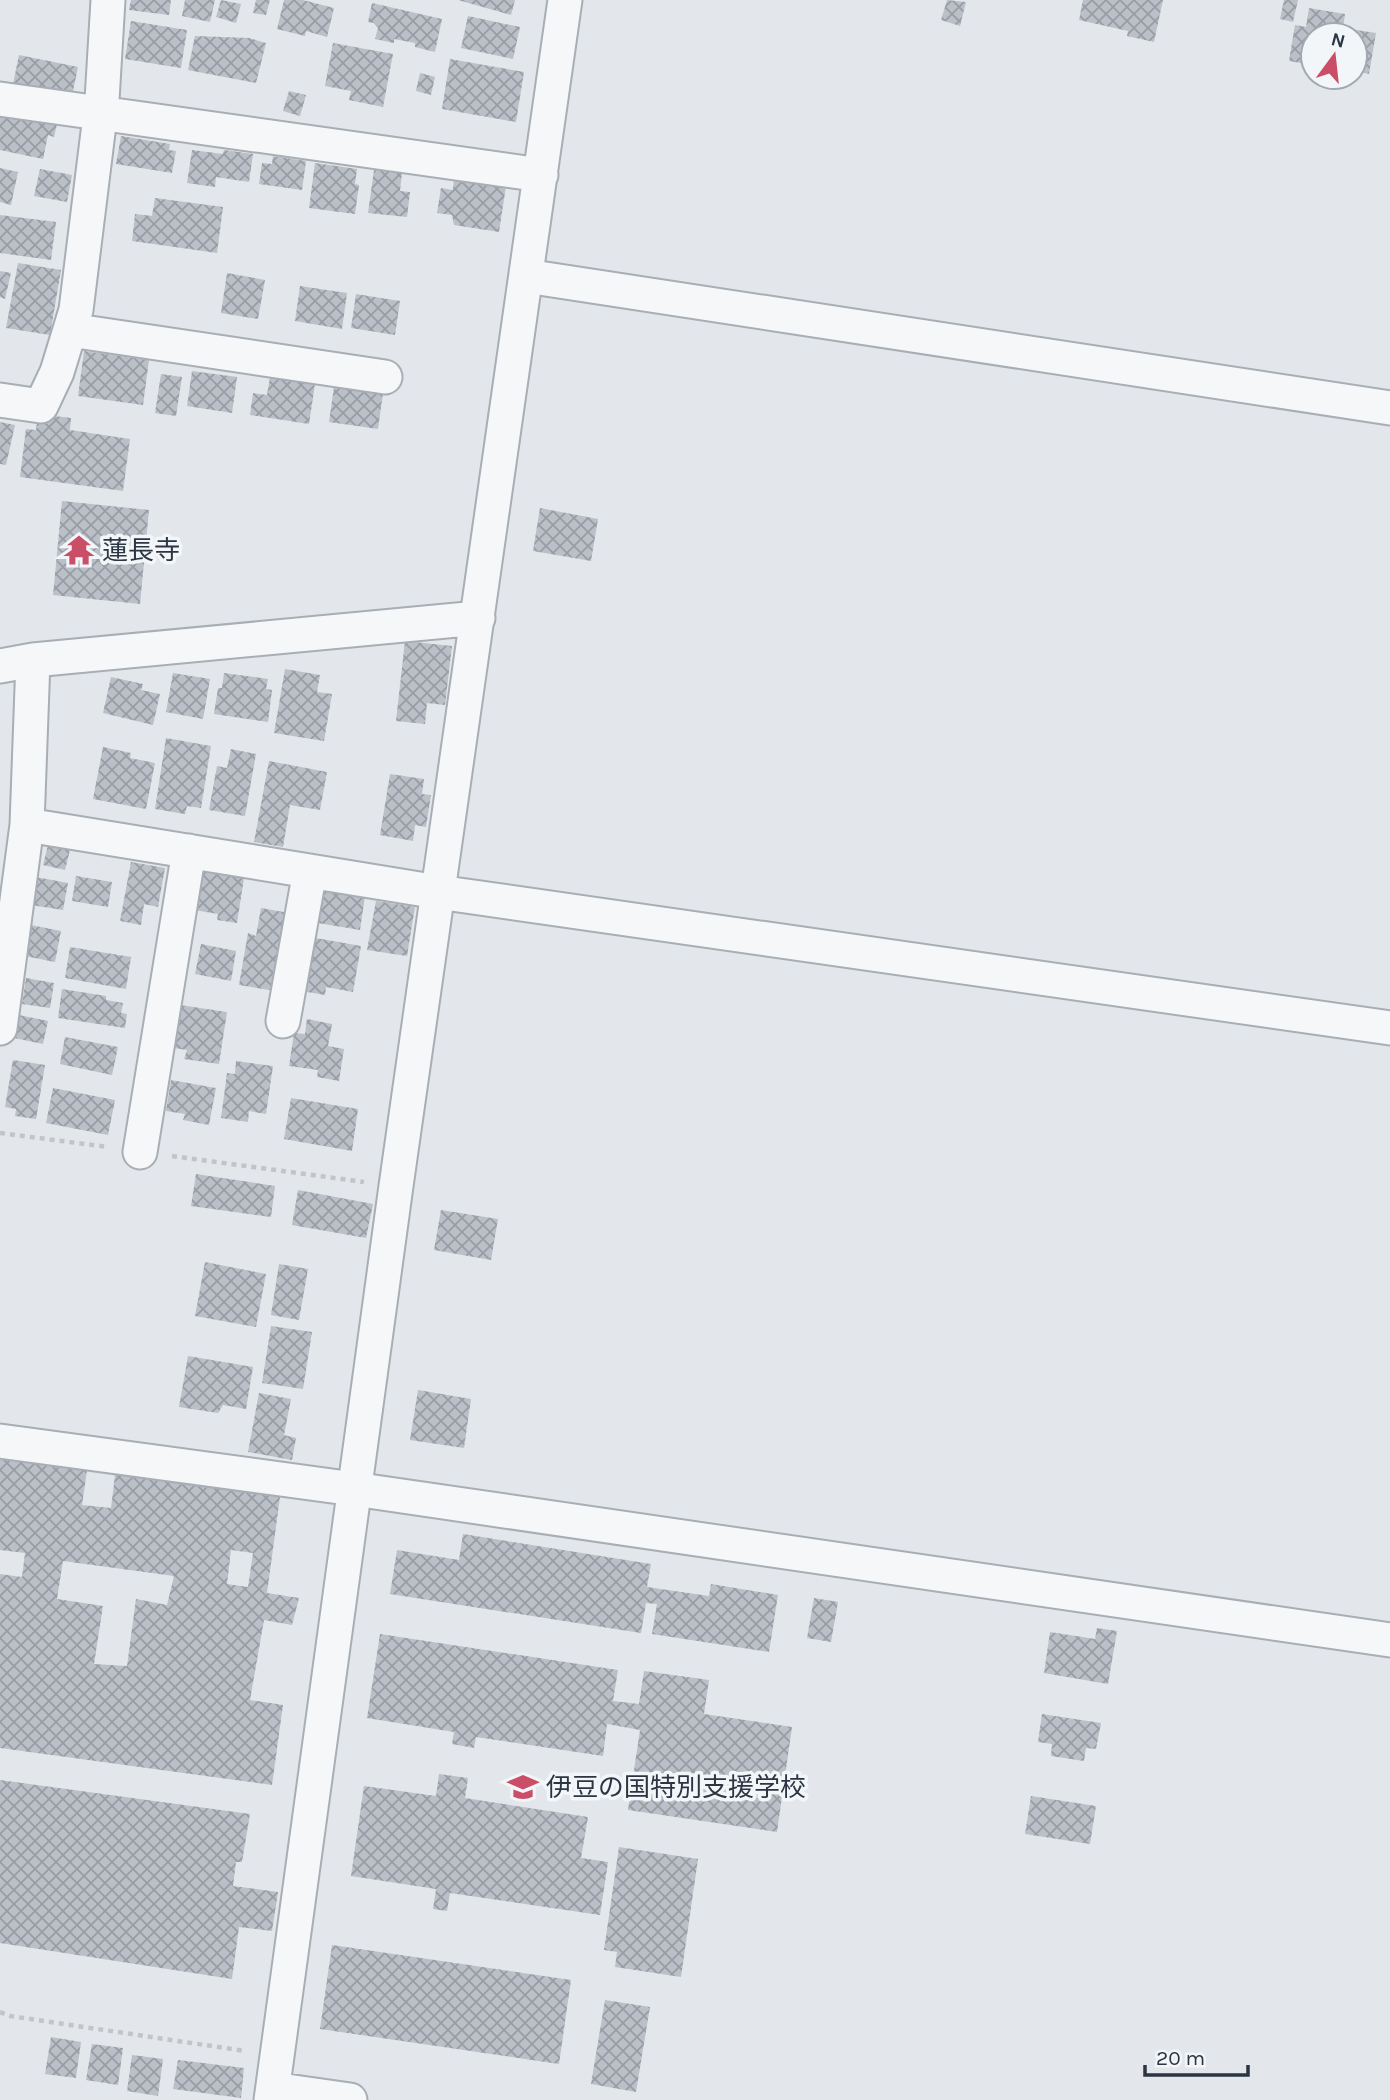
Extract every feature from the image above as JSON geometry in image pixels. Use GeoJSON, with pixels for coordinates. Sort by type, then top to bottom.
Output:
{"type":"FeatureCollection","features":[{"type":"Feature","properties":{"kind":"street"},"geometry":{"type":"LineString","coordinates":[[0,400],[41,406],[57,372],[76,310],[100,114],[108,0]]}},
{"type":"Feature","properties":{"kind":"street"},"geometry":{"type":"LineString","coordinates":[[351,2100],[272,2094],[396,1186],[565,0]]}},
{"type":"Feature","properties":{"kind":"street"},"geometry":{"type":"LineString","coordinates":[[0,99],[541,175]]}},
{"type":"Feature","properties":{"kind":"street"},"geometry":{"type":"LineString","coordinates":[[526,276],[1390,408]]}},
{"type":"Feature","properties":{"kind":"street"},"geometry":{"type":"LineString","coordinates":[[70,330],[385,377]]}},
{"type":"Feature","properties":{"kind":"street"},"geometry":{"type":"LineString","coordinates":[[0,666],[33,660],[478,618]]}},
{"type":"Feature","properties":{"kind":"street"},"geometry":{"type":"LineString","coordinates":[[0,1028],[27,825],[33,660]]}},
{"type":"Feature","properties":{"kind":"street"},"geometry":{"type":"LineString","coordinates":[[27,825],[438,892],[1390,1028]]}},
{"type":"Feature","properties":{"kind":"street"},"geometry":{"type":"LineString","coordinates":[[140,1152],[188,851]]}},
{"type":"Feature","properties":{"kind":"street"},"geometry":{"type":"LineString","coordinates":[[283,1021],[310,871]]}},
{"type":"Feature","properties":{"kind":"street"},"geometry":{"type":"LineString","coordinates":[[0,1441],[354,1489],[1390,1640]]}},
{"type":"Feature","properties":{"kind":"path"},"geometry":{"type":"LineString","coordinates":[[0,1133],[396,1186]]}},
{"type":"Feature","properties":{"kind":"path"},"geometry":{"type":"LineString","coordinates":[[0,2012],[24,2018],[277,2056]]}},
{"type":"Feature","properties":{"kind":"building"},"geometry":{"type":"Polygon","coordinates":[[[131,0],[171,0],[169,15],[129,10],[131,0]]]}},
{"type":"Feature","properties":{"kind":"building"},"geometry":{"type":"Polygon","coordinates":[[[185,0],[215,0],[210,22],[182,16],[185,0]]]}},
{"type":"Feature","properties":{"kind":"building"},"geometry":{"type":"Polygon","coordinates":[[[221,0],[241,4],[236,23],[216,17],[221,0]]]}},
{"type":"Feature","properties":{"kind":"building"},"geometry":{"type":"Polygon","coordinates":[[[256,0],[270,0],[266,15],[253,13],[256,0]]]}},
{"type":"Feature","properties":{"kind":"building"},"geometry":{"type":"Polygon","coordinates":[[[284,0],[303,0],[334,8],[327,37],[306,31],[305,36],[277,29],[284,0]]]}},
{"type":"Feature","properties":{"kind":"building"},"geometry":{"type":"Polygon","coordinates":[[[458,0],[515,0],[511,15],[458,0]]]}},
{"type":"Feature","properties":{"kind":"building"},"geometry":{"type":"Polygon","coordinates":[[[947,0],[966,2],[960,26],[941,20],[947,0]]]}},
{"type":"Feature","properties":{"kind":"building"},"geometry":{"type":"Polygon","coordinates":[[[1083,0],[1163,0],[1154,42],[1127,36],[1128,31],[1079,20],[1083,0]]]}},
{"type":"Feature","properties":{"kind":"building"},"geometry":{"type":"Polygon","coordinates":[[[1284,0],[1298,0],[1293,22],[1280,19],[1284,0]]]}},
{"type":"Feature","properties":{"kind":"building"},"geometry":{"type":"Polygon","coordinates":[[[372,3],[442,19],[435,52],[415,47],[415,43],[375,39],[378,28],[374,23],[368,22],[372,3]]]}},
{"type":"Feature","properties":{"kind":"building"},"geometry":{"type":"Polygon","coordinates":[[[1309,8],[1345,14],[1344,21],[1307,21],[1309,8]]]}},
{"type":"Feature","properties":{"kind":"building"},"geometry":{"type":"Polygon","coordinates":[[[468,16],[520,27],[513,59],[461,48],[468,16]]]}},
{"type":"Feature","properties":{"kind":"building"},"geometry":{"type":"Polygon","coordinates":[[[131,21],[187,30],[181,68],[125,59],[131,21]]]}},
{"type":"Feature","properties":{"kind":"building"},"geometry":{"type":"Polygon","coordinates":[[[1295,25],[1299,26],[1299,63],[1289,61],[1295,25]]]}},
{"type":"Feature","properties":{"kind":"building"},"geometry":{"type":"Polygon","coordinates":[[[1369,32],[1376,33],[1369,74],[1369,32]]]}},
{"type":"Feature","properties":{"kind":"building"},"geometry":{"type":"Polygon","coordinates":[[[195,36],[249,38],[266,43],[256,83],[188,70],[195,36]]]}},
{"type":"Feature","properties":{"kind":"building"},"geometry":{"type":"Polygon","coordinates":[[[333,43],[393,54],[383,107],[349,100],[351,91],[325,86],[333,43]]]}},
{"type":"Feature","properties":{"kind":"building"},"geometry":{"type":"Polygon","coordinates":[[[19,55],[78,67],[72,96],[13,84],[19,55]]]}},
{"type":"Feature","properties":{"kind":"building"},"geometry":{"type":"Polygon","coordinates":[[[450,59],[524,72],[516,122],[442,109],[450,59]]]}},
{"type":"Feature","properties":{"kind":"building"},"geometry":{"type":"Polygon","coordinates":[[[420,73],[435,77],[431,95],[416,91],[420,73]]]}},
{"type":"Feature","properties":{"kind":"building"},"geometry":{"type":"Polygon","coordinates":[[[289,91],[306,95],[300,116],[283,111],[289,91]]]}},
{"type":"Feature","properties":{"kind":"building"},"geometry":{"type":"Polygon","coordinates":[[[0,113],[57,124],[54,137],[48,135],[43,159],[0,150],[0,113]]]}},
{"type":"Feature","properties":{"kind":"building"},"geometry":{"type":"Polygon","coordinates":[[[121,136],[170,144],[169,150],[176,151],[172,173],[116,164],[121,136]]]}},
{"type":"Feature","properties":{"kind":"building"},"geometry":{"type":"Polygon","coordinates":[[[192,150],[253,154],[249,182],[216,177],[215,187],[187,183],[192,150]]]}},
{"type":"Feature","properties":{"kind":"building"},"geometry":{"type":"Polygon","coordinates":[[[273,156],[306,161],[302,190],[259,184],[262,163],[272,164],[273,156]]]}},
{"type":"Feature","properties":{"kind":"building"},"geometry":{"type":"Polygon","coordinates":[[[315,163],[357,169],[355,184],[359,185],[355,214],[309,208],[315,163]]]}},
{"type":"Feature","properties":{"kind":"building"},"geometry":{"type":"Polygon","coordinates":[[[0,168],[18,172],[11,205],[0,202],[0,168]]]}},
{"type":"Feature","properties":{"kind":"building"},"geometry":{"type":"Polygon","coordinates":[[[40,169],[72,175],[67,202],[34,196],[40,169]]]}},
{"type":"Feature","properties":{"kind":"building"},"geometry":{"type":"Polygon","coordinates":[[[374,170],[402,173],[400,191],[410,192],[407,217],[368,213],[374,170]]]}},
{"type":"Feature","properties":{"kind":"building"},"geometry":{"type":"Polygon","coordinates":[[[454,178],[506,186],[499,232],[454,225],[452,215],[437,213],[441,188],[453,190],[454,178]]]}},
{"type":"Feature","properties":{"kind":"building"},"geometry":{"type":"Polygon","coordinates":[[[155,198],[223,207],[217,253],[132,241],[135,214],[152,216],[155,198]]]}},
{"type":"Feature","properties":{"kind":"building"},"geometry":{"type":"Polygon","coordinates":[[[0,215],[56,222],[51,260],[0,253],[0,215]]]}},
{"type":"Feature","properties":{"kind":"building"},"geometry":{"type":"Polygon","coordinates":[[[18,263],[61,270],[50,335],[6,328],[18,263]]]}},
{"type":"Feature","properties":{"kind":"building"},"geometry":{"type":"Polygon","coordinates":[[[0,271],[11,273],[5,299],[0,297],[0,271]]]}},
{"type":"Feature","properties":{"kind":"building"},"geometry":{"type":"Polygon","coordinates":[[[227,273],[265,280],[258,319],[221,313],[227,273]]]}},
{"type":"Feature","properties":{"kind":"building"},"geometry":{"type":"Polygon","coordinates":[[[300,286],[347,293],[342,329],[295,321],[300,286]]]}},
{"type":"Feature","properties":{"kind":"building"},"geometry":{"type":"Polygon","coordinates":[[[356,294],[400,301],[395,335],[351,328],[356,294]]]}},
{"type":"Feature","properties":{"kind":"building"},"geometry":{"type":"Polygon","coordinates":[[[84,351],[149,360],[143,405],[78,396],[84,351]]]}},
{"type":"Feature","properties":{"kind":"building"},"geometry":{"type":"Polygon","coordinates":[[[192,371],[237,377],[232,413],[187,406],[192,371]]]}},
{"type":"Feature","properties":{"kind":"building"},"geometry":{"type":"Polygon","coordinates":[[[161,374],[182,377],[176,416],[155,413],[161,374]]]}},
{"type":"Feature","properties":{"kind":"building"},"geometry":{"type":"Polygon","coordinates":[[[270,377],[315,384],[309,424],[250,415],[253,393],[267,395],[270,377]]]}},
{"type":"Feature","properties":{"kind":"building"},"geometry":{"type":"Polygon","coordinates":[[[334,387],[383,393],[378,429],[329,422],[334,387]]]}},
{"type":"Feature","properties":{"kind":"building"},"geometry":{"type":"Polygon","coordinates":[[[38,414],[71,418],[70,430],[130,439],[123,491],[20,477],[26,429],[36,430],[38,414]]]}},
{"type":"Feature","properties":{"kind":"building"},"geometry":{"type":"Polygon","coordinates":[[[0,422],[15,425],[6,465],[0,464],[0,422]]]}},
{"type":"Feature","properties":{"kind":"building"},"geometry":{"type":"Polygon","coordinates":[[[62,501],[149,510],[140,604],[53,595],[62,501]]]}},
{"type":"Feature","properties":{"kind":"building"},"geometry":{"type":"Polygon","coordinates":[[[540,508],[598,519],[591,561],[533,551],[540,508]]]}},
{"type":"Feature","properties":{"kind":"building"},"geometry":{"type":"Polygon","coordinates":[[[405,641],[452,646],[445,705],[427,703],[425,724],[396,721],[405,641]]]}},
{"type":"Feature","properties":{"kind":"building"},"geometry":{"type":"Polygon","coordinates":[[[285,669],[320,675],[317,692],[332,694],[324,741],[274,733],[285,669]]]}},
{"type":"Feature","properties":{"kind":"building"},"geometry":{"type":"Polygon","coordinates":[[[173,673],[210,679],[203,719],[166,712],[173,673]]]}},
{"type":"Feature","properties":{"kind":"building"},"geometry":{"type":"Polygon","coordinates":[[[224,673],[268,679],[266,689],[272,690],[268,722],[214,714],[218,688],[222,688],[224,673]]]}},
{"type":"Feature","properties":{"kind":"building"},"geometry":{"type":"Polygon","coordinates":[[[111,677],[143,684],[141,690],[160,694],[153,725],[103,713],[111,677]]]}},
{"type":"Feature","properties":{"kind":"building"},"geometry":{"type":"Polygon","coordinates":[[[166,738],[211,746],[201,808],[187,806],[185,814],[155,809],[166,738]]]}},
{"type":"Feature","properties":{"kind":"building"},"geometry":{"type":"Polygon","coordinates":[[[103,747],[131,753],[130,758],[155,763],[146,809],[93,799],[103,747]]]}},
{"type":"Feature","properties":{"kind":"building"},"geometry":{"type":"Polygon","coordinates":[[[231,749],[256,754],[245,816],[209,810],[217,766],[227,768],[231,749]]]}},
{"type":"Feature","properties":{"kind":"building"},"geometry":{"type":"Polygon","coordinates":[[[269,761],[327,772],[320,810],[290,805],[283,847],[254,842],[269,761]]]}},
{"type":"Feature","properties":{"kind":"building"},"geometry":{"type":"Polygon","coordinates":[[[390,774],[424,779],[422,794],[431,795],[426,827],[415,825],[413,841],[380,835],[390,774]]]}},
{"type":"Feature","properties":{"kind":"building"},"geometry":{"type":"Polygon","coordinates":[[[48,845],[70,850],[65,870],[43,865],[48,845]]]}},
{"type":"Feature","properties":{"kind":"building"},"geometry":{"type":"Polygon","coordinates":[[[131,862],[165,868],[158,907],[144,904],[141,925],[120,921],[131,862]]]}},
{"type":"Feature","properties":{"kind":"building"},"geometry":{"type":"Polygon","coordinates":[[[201,871],[244,878],[237,923],[217,920],[218,914],[194,910],[201,871]]]}},
{"type":"Feature","properties":{"kind":"building"},"geometry":{"type":"Polygon","coordinates":[[[76,876],[112,882],[108,907],[72,901],[76,876]]]}},
{"type":"Feature","properties":{"kind":"building"},"geometry":{"type":"Polygon","coordinates":[[[36,877],[68,883],[63,910],[31,905],[36,877]]]}},
{"type":"Feature","properties":{"kind":"building"},"geometry":{"type":"Polygon","coordinates":[[[318,888],[365,896],[360,930],[312,922],[318,888]]]}},
{"type":"Feature","properties":{"kind":"building"},"geometry":{"type":"Polygon","coordinates":[[[376,901],[415,907],[407,956],[367,950],[376,901]]]}},
{"type":"Feature","properties":{"kind":"building"},"geometry":{"type":"Polygon","coordinates":[[[261,908],[289,913],[275,991],[239,985],[248,933],[256,936],[261,908]]]}},
{"type":"Feature","properties":{"kind":"building"},"geometry":{"type":"Polygon","coordinates":[[[31,925],[61,931],[55,962],[25,956],[31,925]]]}},
{"type":"Feature","properties":{"kind":"building"},"geometry":{"type":"Polygon","coordinates":[[[310,937],[361,946],[353,992],[326,987],[325,995],[301,991],[310,937]]]}},
{"type":"Feature","properties":{"kind":"building"},"geometry":{"type":"Polygon","coordinates":[[[201,944],[236,951],[231,981],[195,974],[201,944]]]}},
{"type":"Feature","properties":{"kind":"building"},"geometry":{"type":"Polygon","coordinates":[[[70,947],[131,957],[126,989],[65,978],[70,947]]]}},
{"type":"Feature","properties":{"kind":"building"},"geometry":{"type":"Polygon","coordinates":[[[26,978],[54,983],[50,1008],[22,1004],[26,978]]]}},
{"type":"Feature","properties":{"kind":"building"},"geometry":{"type":"Polygon","coordinates":[[[62,989],[106,996],[106,1000],[123,1003],[121,1013],[127,1014],[125,1028],[58,1018],[62,989]]]}},
{"type":"Feature","properties":{"kind":"building"},"geometry":{"type":"Polygon","coordinates":[[[180,1005],[227,1012],[219,1064],[184,1059],[187,1050],[174,1048],[180,1005]]]}},
{"type":"Feature","properties":{"kind":"building"},"geometry":{"type":"Polygon","coordinates":[[[19,1015],[48,1021],[43,1044],[14,1038],[19,1015]]]}},
{"type":"Feature","properties":{"kind":"building"},"geometry":{"type":"Polygon","coordinates":[[[307,1019],[332,1024],[328,1046],[344,1049],[339,1081],[317,1077],[318,1070],[289,1066],[294,1033],[305,1034],[307,1019]]]}},
{"type":"Feature","properties":{"kind":"building"},"geometry":{"type":"Polygon","coordinates":[[[65,1037],[118,1047],[112,1075],[60,1064],[65,1037]]]}},
{"type":"Feature","properties":{"kind":"building"},"geometry":{"type":"Polygon","coordinates":[[[13,1060],[45,1065],[36,1119],[15,1116],[16,1109],[5,1107],[13,1060]]]}},
{"type":"Feature","properties":{"kind":"building"},"geometry":{"type":"Polygon","coordinates":[[[236,1061],[273,1066],[266,1114],[249,1111],[248,1122],[221,1118],[227,1073],[235,1074],[236,1061]]]}},
{"type":"Feature","properties":{"kind":"building"},"geometry":{"type":"Polygon","coordinates":[[[171,1080],[216,1088],[209,1125],[183,1120],[185,1114],[166,1111],[171,1080]]]}},
{"type":"Feature","properties":{"kind":"building"},"geometry":{"type":"Polygon","coordinates":[[[53,1088],[115,1100],[108,1135],[46,1123],[53,1088]]]}},
{"type":"Feature","properties":{"kind":"building"},"geometry":{"type":"Polygon","coordinates":[[[291,1098],[358,1109],[352,1151],[284,1139],[291,1098]]]}},
{"type":"Feature","properties":{"kind":"building"},"geometry":{"type":"Polygon","coordinates":[[[196,1174],[275,1186],[271,1217],[191,1206],[196,1174]]]}},
{"type":"Feature","properties":{"kind":"building"},"geometry":{"type":"Polygon","coordinates":[[[298,1190],[373,1204],[366,1238],[292,1225],[298,1190]]]}},
{"type":"Feature","properties":{"kind":"building"},"geometry":{"type":"Polygon","coordinates":[[[441,1210],[498,1219],[491,1260],[434,1250],[441,1210]]]}},
{"type":"Feature","properties":{"kind":"building"},"geometry":{"type":"Polygon","coordinates":[[[205,1262],[266,1274],[256,1327],[195,1316],[205,1262]]]}},
{"type":"Feature","properties":{"kind":"building"},"geometry":{"type":"Polygon","coordinates":[[[279,1264],[308,1269],[299,1320],[271,1315],[279,1264]]]}},
{"type":"Feature","properties":{"kind":"building"},"geometry":{"type":"Polygon","coordinates":[[[271,1326],[312,1332],[303,1389],[262,1383],[271,1326]]]}},
{"type":"Feature","properties":{"kind":"building"},"geometry":{"type":"Polygon","coordinates":[[[188,1356],[253,1367],[246,1409],[223,1405],[218,1413],[179,1407],[188,1356]]]}},
{"type":"Feature","properties":{"kind":"building"},"geometry":{"type":"Polygon","coordinates":[[[418,1390],[471,1399],[464,1448],[410,1440],[418,1390]]]}},
{"type":"Feature","properties":{"kind":"building"},"geometry":{"type":"Polygon","coordinates":[[[259,1393],[291,1399],[284,1435],[296,1438],[292,1460],[248,1452],[259,1393]]]}},
{"type":"Feature","properties":{"kind":"building"},"geometry":{"type":"Polygon","coordinates":[[[0,1458],[87,1470],[82,1505],[111,1508],[115,1475],[280,1497],[267,1593],[299,1598],[292,1625],[264,1620],[250,1700],[283,1705],[272,1785],[0,1748],[0,1574],[22,1577],[25,1553],[0,1550],[0,1458]],[[231,1550],[227,1584],[248,1587],[253,1553],[231,1550]],[[63,1561],[57,1599],[103,1606],[94,1664],[127,1666],[136,1599],[167,1605],[174,1576],[63,1561]]]}},
{"type":"Feature","properties":{"kind":"building"},"geometry":{"type":"Polygon","coordinates":[[[463,1534],[651,1564],[647,1587],[709,1596],[711,1584],[778,1595],[769,1652],[652,1634],[657,1604],[646,1603],[641,1633],[390,1594],[397,1550],[459,1560],[463,1534]]]}},
{"type":"Feature","properties":{"kind":"building"},"geometry":{"type":"Polygon","coordinates":[[[814,1598],[838,1602],[831,1642],[807,1638],[814,1598]]]}},
{"type":"Feature","properties":{"kind":"building"},"geometry":{"type":"Polygon","coordinates":[[[1097,1628],[1117,1631],[1108,1684],[1044,1673],[1050,1632],[1095,1639],[1097,1628]]]}},
{"type":"Feature","properties":{"kind":"building"},"geometry":{"type":"Polygon","coordinates":[[[380,1634],[618,1670],[613,1701],[639,1704],[644,1671],[709,1680],[704,1714],[792,1727],[777,1832],[628,1810],[640,1730],[607,1724],[603,1756],[476,1737],[474,1748],[452,1744],[454,1732],[367,1718],[380,1634]]]}},
{"type":"Feature","properties":{"kind":"building"},"geometry":{"type":"Polygon","coordinates":[[[1042,1714],[1101,1723],[1096,1749],[1086,1748],[1084,1761],[1051,1756],[1052,1744],[1038,1742],[1042,1714]]]}},
{"type":"Feature","properties":{"kind":"building"},"geometry":{"type":"Polygon","coordinates":[[[439,1774],[468,1778],[465,1798],[588,1817],[581,1858],[608,1862],[600,1915],[450,1893],[447,1911],[433,1909],[436,1889],[351,1876],[364,1786],[436,1796],[439,1774]]]}},
{"type":"Feature","properties":{"kind":"building"},"geometry":{"type":"Polygon","coordinates":[[[0,1780],[250,1814],[242,1862],[236,1862],[233,1886],[278,1892],[272,1931],[239,1927],[232,1979],[0,1943],[0,1780]]]}},
{"type":"Feature","properties":{"kind":"building"},"geometry":{"type":"Polygon","coordinates":[[[1031,1796],[1096,1806],[1090,1844],[1025,1834],[1031,1796]]]}},
{"type":"Feature","properties":{"kind":"building"},"geometry":{"type":"Polygon","coordinates":[[[619,1847],[698,1859],[681,1977],[615,1967],[617,1952],[604,1950],[619,1847]]]}},
{"type":"Feature","properties":{"kind":"building"},"geometry":{"type":"Polygon","coordinates":[[[332,1945],[571,1980],[559,2064],[320,2029],[332,1945]]]}},
{"type":"Feature","properties":{"kind":"building"},"geometry":{"type":"Polygon","coordinates":[[[605,2000],[650,2007],[636,2092],[591,2084],[605,2000]]]}},
{"type":"Feature","properties":{"kind":"building"},"geometry":{"type":"Polygon","coordinates":[[[51,2037],[81,2042],[76,2078],[45,2074],[51,2037]]]}},
{"type":"Feature","properties":{"kind":"building"},"geometry":{"type":"Polygon","coordinates":[[[92,2044],[123,2048],[118,2085],[86,2080],[92,2044]]]}},
{"type":"Feature","properties":{"kind":"building"},"geometry":{"type":"Polygon","coordinates":[[[132,2055],[163,2059],[158,2096],[127,2091],[132,2055]]]}},
{"type":"Feature","properties":{"kind":"building"},"geometry":{"type":"Polygon","coordinates":[[[178,2060],[244,2068],[241,2098],[173,2089],[178,2060]]]}},
{"type":"Feature","properties":{"kind":"place","name":"蓮長寺"},"geometry":{"type":"Point","coordinates":[79,550]}},
{"type":"Feature","properties":{"kind":"place","name":"伊豆の国特別支援学校"},"geometry":{"type":"Point","coordinates":[523,1787]}}]}
